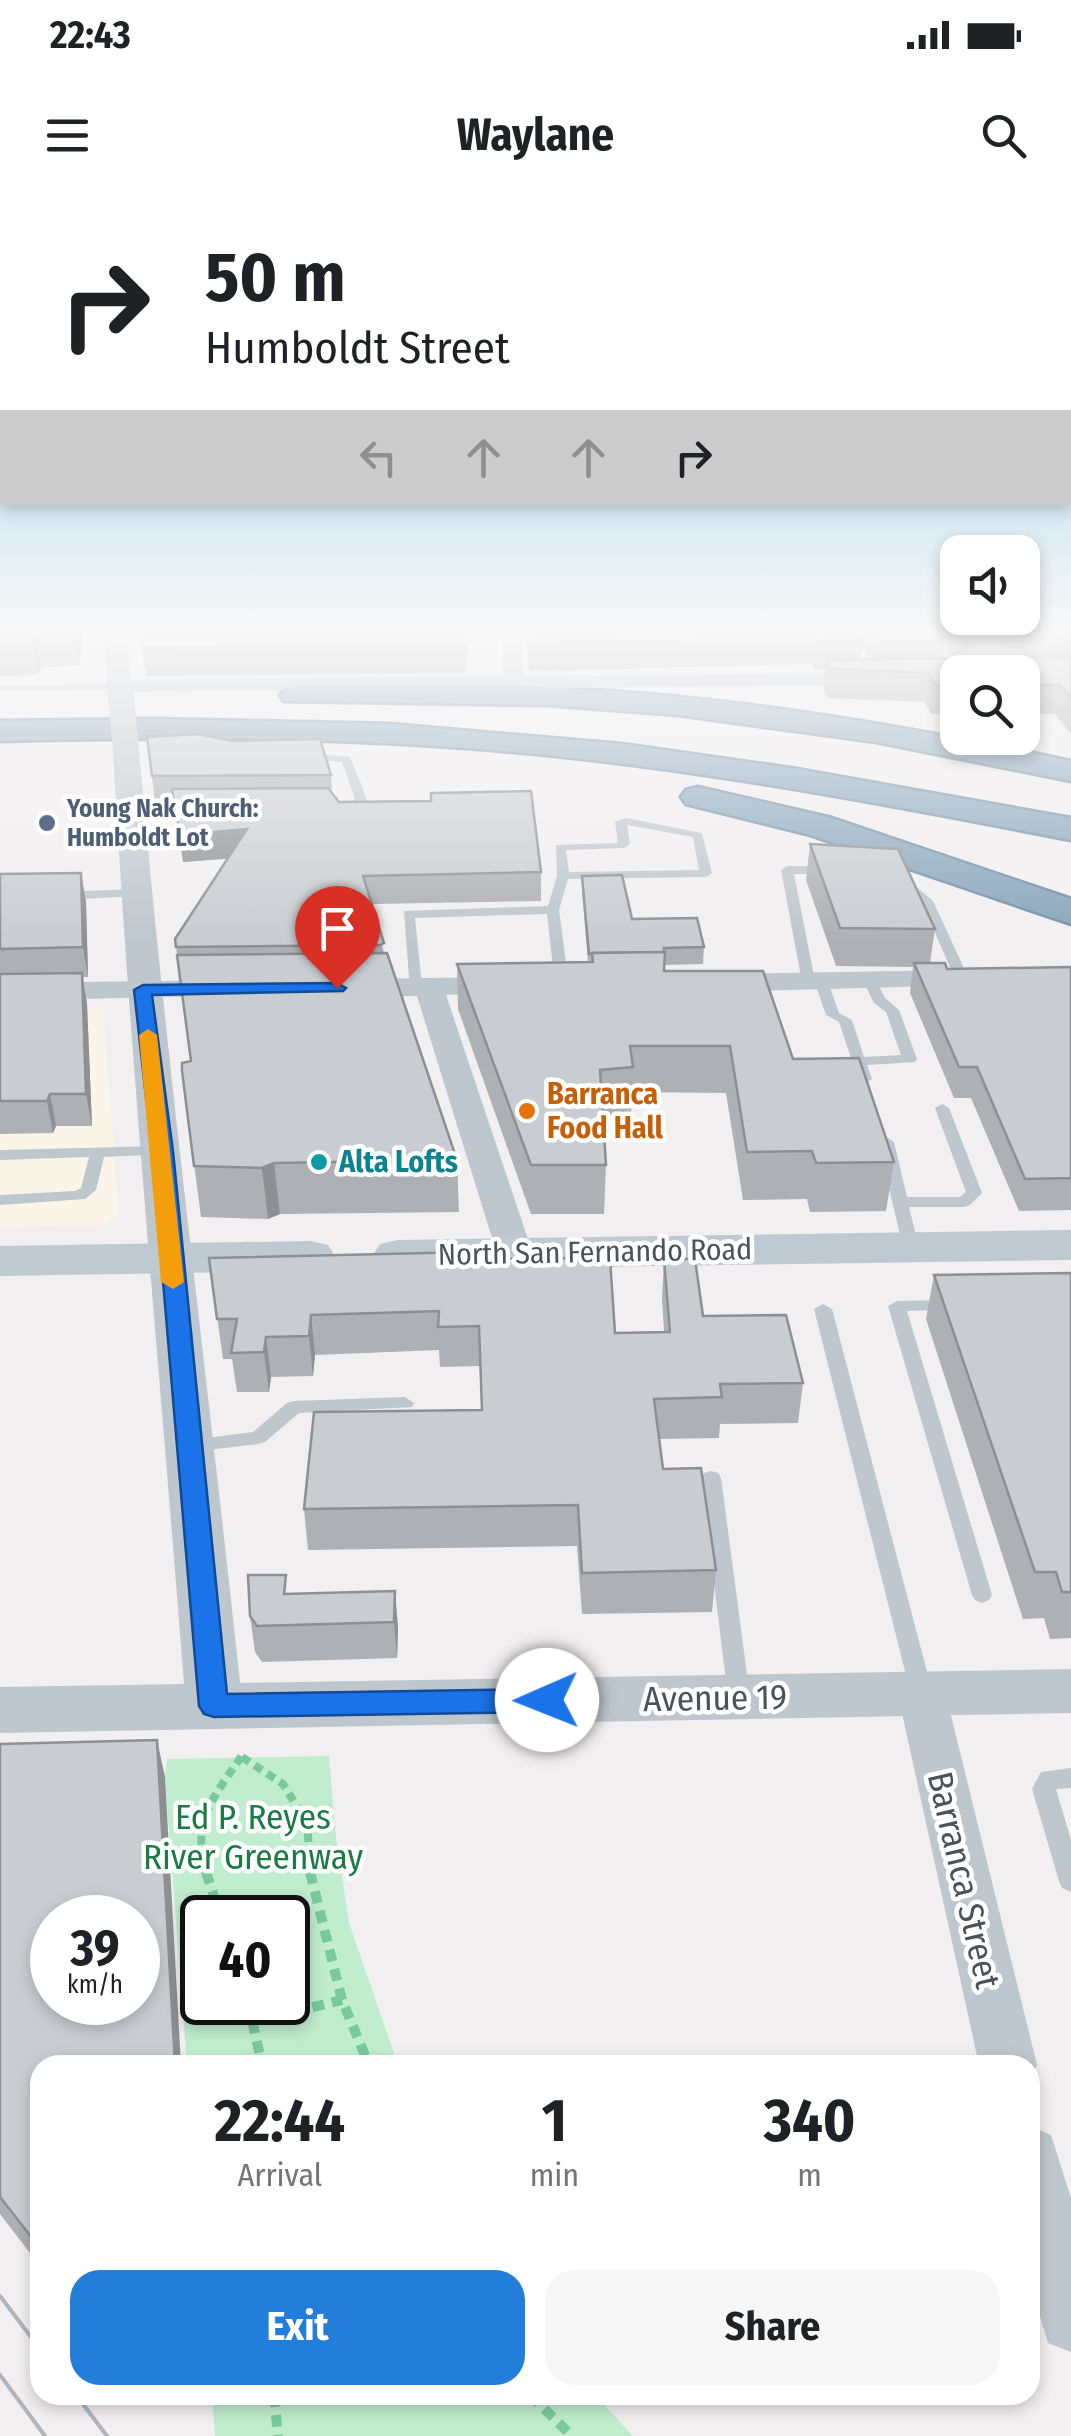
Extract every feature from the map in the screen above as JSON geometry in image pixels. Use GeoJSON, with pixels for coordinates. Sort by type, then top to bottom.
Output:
{"type":"FeatureCollection","features":[{"type":"Feature","properties":{"kind":"highway"},"geometry":{"type":"LineString","coordinates":[[387,733],[569,748],[745,770],[1071,830]]}},
{"type":"Feature","properties":{"kind":"highway"},"geometry":{"type":"LineString","coordinates":[[639,733],[832,758],[1071,802]]}},
{"type":"Feature","properties":{"kind":"highway"},"geometry":{"type":"LineString","coordinates":[[757,733],[863,747],[1071,784]]}},
{"type":"Feature","properties":{"kind":"highway"},"geometry":{"type":"LineString","coordinates":[[879,733],[1071,771]]}},
{"type":"Feature","properties":{"kind":"highway"},"geometry":{"type":"LineString","coordinates":[[0,746],[375,755],[636,785],[820,826],[1071,912]]}},
{"type":"Feature","properties":{"kind":"highway"},"geometry":{"type":"LineString","coordinates":[[139,751],[390,746],[745,770]]}},
{"type":"Feature","properties":{"kind":"main road","name":"North San Fernando Road"},"geometry":{"type":"LineString","coordinates":[[0,1261],[515,1254],[905,1224],[1071,1245]]}},
{"type":"Feature","properties":{"kind":"street"},"geometry":{"type":"LineString","coordinates":[[134,733],[139,751],[128,814],[170,1258],[191,1446],[235,1722]]}},
{"type":"Feature","properties":{"kind":"street"},"geometry":{"type":"LineString","coordinates":[[695,984],[998,979]]}},
{"type":"Feature","properties":{"kind":"street"},"geometry":{"type":"LineString","coordinates":[[318,988],[572,985]]}},
{"type":"Feature","properties":{"kind":"street"},"geometry":{"type":"LineString","coordinates":[[422,987],[515,1254]]}},
{"type":"Feature","properties":{"kind":"street"},"geometry":{"type":"LineString","coordinates":[[0,992],[259,989]]}},
{"type":"Feature","properties":{"kind":"street","name":"Avenue 19"},"geometry":{"type":"LineString","coordinates":[[0,1710],[235,1722],[739,1697],[1071,1692]]}},
{"type":"Feature","properties":{"kind":"street","name":"Barranca Street"},"geometry":{"type":"LineString","coordinates":[[922,1695],[1006,2055]]}},
{"type":"Feature","properties":{"kind":"street"},"geometry":{"type":"LineString","coordinates":[[1040,2196],[1071,2320]]}},
{"type":"Feature","properties":{"kind":"lane"},"geometry":{"type":"LineString","coordinates":[[293,756],[346,759],[361,800],[351,808],[316,808]]}},
{"type":"Feature","properties":{"kind":"lane"},"geometry":{"type":"LineString","coordinates":[[128,814],[207,814]]}},
{"type":"Feature","properties":{"kind":"lane"},"geometry":{"type":"LineString","coordinates":[[327,818],[364,817]]}},
{"type":"Feature","properties":{"kind":"lane"},"geometry":{"type":"LineString","coordinates":[[563,876],[706,873],[695,833],[626,821],[622,822],[622,845],[560,848],[563,876],[554,910],[572,985]]}},
{"type":"Feature","properties":{"kind":"lane"},"geometry":{"type":"LineString","coordinates":[[845,872],[788,870],[815,982],[833,1015],[846,1020],[871,1097]]}},
{"type":"Feature","properties":{"kind":"lane"},"geometry":{"type":"LineString","coordinates":[[878,874],[895,876],[927,901],[962,979]]}},
{"type":"Feature","properties":{"kind":"lane"},"geometry":{"type":"LineString","coordinates":[[38,896],[135,893]]}},
{"type":"Feature","properties":{"kind":"lane"},"geometry":{"type":"LineString","coordinates":[[422,987],[408,914],[554,910]]}},
{"type":"Feature","properties":{"kind":"lane"},"geometry":{"type":"LineString","coordinates":[[859,1062],[910,1059],[892,1010],[879,1000],[870,981]]}},
{"type":"Feature","properties":{"kind":"lane"},"geometry":{"type":"LineString","coordinates":[[883,1132],[895,1167],[892,1174],[905,1224],[964,1202],[974,1193],[942,1108]]}},
{"type":"Feature","properties":{"kind":"lane"},"geometry":{"type":"LineString","coordinates":[[0,1155],[162,1151]]}},
{"type":"Feature","properties":{"kind":"lane"},"geometry":{"type":"LineString","coordinates":[[0,1200],[79,1196],[88,1190],[98,1152]]}},
{"type":"Feature","properties":{"kind":"lane"},"geometry":{"type":"LineString","coordinates":[[974,1305],[896,1306],[982,1594]]}},
{"type":"Feature","properties":{"kind":"lane"},"geometry":{"type":"LineString","coordinates":[[823,1309],[922,1695]]}},
{"type":"Feature","properties":{"kind":"lane"},"geometry":{"type":"LineString","coordinates":[[191,1446],[258,1438],[294,1407],[405,1403]]}},
{"type":"Feature","properties":{"kind":"lane"},"geometry":{"type":"LineString","coordinates":[[710,1478],[739,1697]]}},
{"type":"Feature","properties":{"kind":"lane"},"geometry":{"type":"LineString","coordinates":[[1060,1779],[1044,1789],[1071,1881]]}},
{"type":"Feature","properties":{"kind":"path"},"geometry":{"type":"LineString","coordinates":[[214,1895],[198,1845],[235,1722]]}},
{"type":"Feature","properties":{"kind":"path"},"geometry":{"type":"LineString","coordinates":[[235,1722],[283,1784],[307,1824],[310,1870],[342,2000],[365,2055]]}},
{"type":"Feature","properties":{"kind":"path"},"geometry":{"type":"LineString","coordinates":[[310,2008],[342,2000]]}},
{"type":"Feature","properties":{"kind":"path"},"geometry":{"type":"LineString","coordinates":[[255,2025],[260,2055]]}},
{"type":"Feature","properties":{"kind":"path"},"geometry":{"type":"LineString","coordinates":[[275,2405],[278,2436]]}},
{"type":"Feature","properties":{"kind":"path"},"geometry":{"type":"LineString","coordinates":[[540,2405],[572,2436]]}},
{"type":"Feature","properties":{"kind":"shaded area"},"geometry":{"type":"Polygon","coordinates":[[[103,1008],[119,1215],[103,1225],[0,1227],[0,1010],[103,1008]]]}},
{"type":"Feature","properties":{"kind":"green space","name":"Ed P. Reyes River Greenway"},"geometry":{"type":"Polygon","coordinates":[[[329,1756],[349,1923],[395,2055],[186,2055],[184,2025],[310,2025],[310,1895],[180,1895],[180,1973],[165,1777],[167,1759],[329,1756]]]}},
{"type":"Feature","properties":{"kind":"green space"},"geometry":{"type":"Polygon","coordinates":[[[213,2405],[604,2405],[633,2436],[215,2436],[213,2405]]]}},
{"type":"Feature","properties":{"kind":"building"},"geometry":{"type":"Polygon","coordinates":[[[199,734],[231,741],[320,739],[331,775],[152,776],[147,737],[199,734]]]}},
{"type":"Feature","properties":{"kind":"building"},"geometry":{"type":"Polygon","coordinates":[[[328,788],[339,802],[431,801],[431,793],[531,791],[541,872],[363,876],[384,943],[380,945],[176,947],[175,939],[247,829],[180,835],[172,789],[328,788]]]}},
{"type":"Feature","properties":{"kind":"building"},"geometry":{"type":"Polygon","coordinates":[[[810,844],[898,849],[935,929],[840,928],[810,844]]]}},
{"type":"Feature","properties":{"kind":"building"},"geometry":{"type":"Polygon","coordinates":[[[81,873],[83,947],[0,949],[0,874],[81,873]]]}},
{"type":"Feature","properties":{"kind":"building"},"geometry":{"type":"Polygon","coordinates":[[[622,875],[632,919],[697,918],[704,947],[589,954],[582,876],[622,875]]]}},
{"type":"Feature","properties":{"kind":"building"},"geometry":{"type":"Polygon","coordinates":[[[665,952],[664,971],[763,971],[793,1059],[859,1058],[894,1162],[816,1163],[812,1151],[747,1152],[730,1046],[630,1046],[633,1067],[600,1070],[606,1165],[531,1165],[457,964],[593,962],[592,953],[665,952]]]}},
{"type":"Feature","properties":{"kind":"building"},"geometry":{"type":"Polygon","coordinates":[[[387,953],[457,1160],[274,1163],[262,1168],[194,1166],[182,1071],[182,1063],[191,1061],[177,955],[387,953]]]}},
{"type":"Feature","properties":{"kind":"building"},"geometry":{"type":"Polygon","coordinates":[[[914,963],[945,963],[947,969],[1071,967],[1071,1178],[1025,1179],[977,1067],[959,1067],[914,963]]]}},
{"type":"Feature","properties":{"kind":"building"},"geometry":{"type":"Polygon","coordinates":[[[82,973],[86,1094],[50,1094],[47,1101],[0,1101],[0,974],[82,973]]]}},
{"type":"Feature","properties":{"kind":"building"},"geometry":{"type":"Polygon","coordinates":[[[470,1252],[470,1259],[610,1258],[615,1333],[670,1332],[664,1259],[695,1259],[703,1316],[786,1315],[803,1383],[720,1384],[722,1397],[654,1399],[663,1469],[701,1468],[716,1570],[582,1573],[578,1505],[304,1509],[314,1412],[482,1410],[479,1326],[438,1327],[439,1311],[311,1315],[309,1336],[266,1337],[264,1352],[231,1353],[237,1319],[217,1319],[209,1258],[470,1252]]]}},
{"type":"Feature","properties":{"kind":"building"},"geometry":{"type":"Polygon","coordinates":[[[1071,1273],[1071,1592],[1062,1592],[1056,1572],[1035,1572],[934,1275],[1071,1273]]]}},
{"type":"Feature","properties":{"kind":"building"},"geometry":{"type":"Polygon","coordinates":[[[248,1575],[286,1575],[284,1594],[395,1591],[394,1622],[257,1626],[250,1616],[248,1575]]]}},
{"type":"Feature","properties":{"kind":"building"},"geometry":{"type":"Polygon","coordinates":[[[157,1740],[174,2055],[30,2055],[30,2235],[0,2197],[0,1744],[157,1740]]]}},
{"type":"Feature","properties":{"kind":"tram line"},"geometry":{"type":"LineString","coordinates":[[0,2296],[30,2336]]}},
{"type":"Feature","properties":{"kind":"tram line"},"geometry":{"type":"LineString","coordinates":[[0,2375],[45,2436]]}},
{"type":"Feature","properties":{"kind":"tram line"},"geometry":{"type":"LineString","coordinates":[[84,2405],[107,2436]]}},
{"type":"Feature","properties":{"kind":"slow traffic"},"geometry":{"type":"LineString","coordinates":[[148,1035],[173,1282]]}},
{"type":"Feature","properties":{"kind":"place","name":"Young Nak Church: Humboldt Lot"},"geometry":{"type":"Point","coordinates":[47,823]}},
{"type":"Feature","properties":{"kind":"place","name":"Barranca Food Hall"},"geometry":{"type":"Point","coordinates":[527,1111]}},
{"type":"Feature","properties":{"kind":"place","name":"Alta Lofts"},"geometry":{"type":"Point","coordinates":[319,1162]}},
{"type":"Feature","properties":{"kind":"route"},"geometry":{"type":"LineString","coordinates":[[337,988],[143,990],[162,1151],[214,1706],[547,1700]]}}]}
